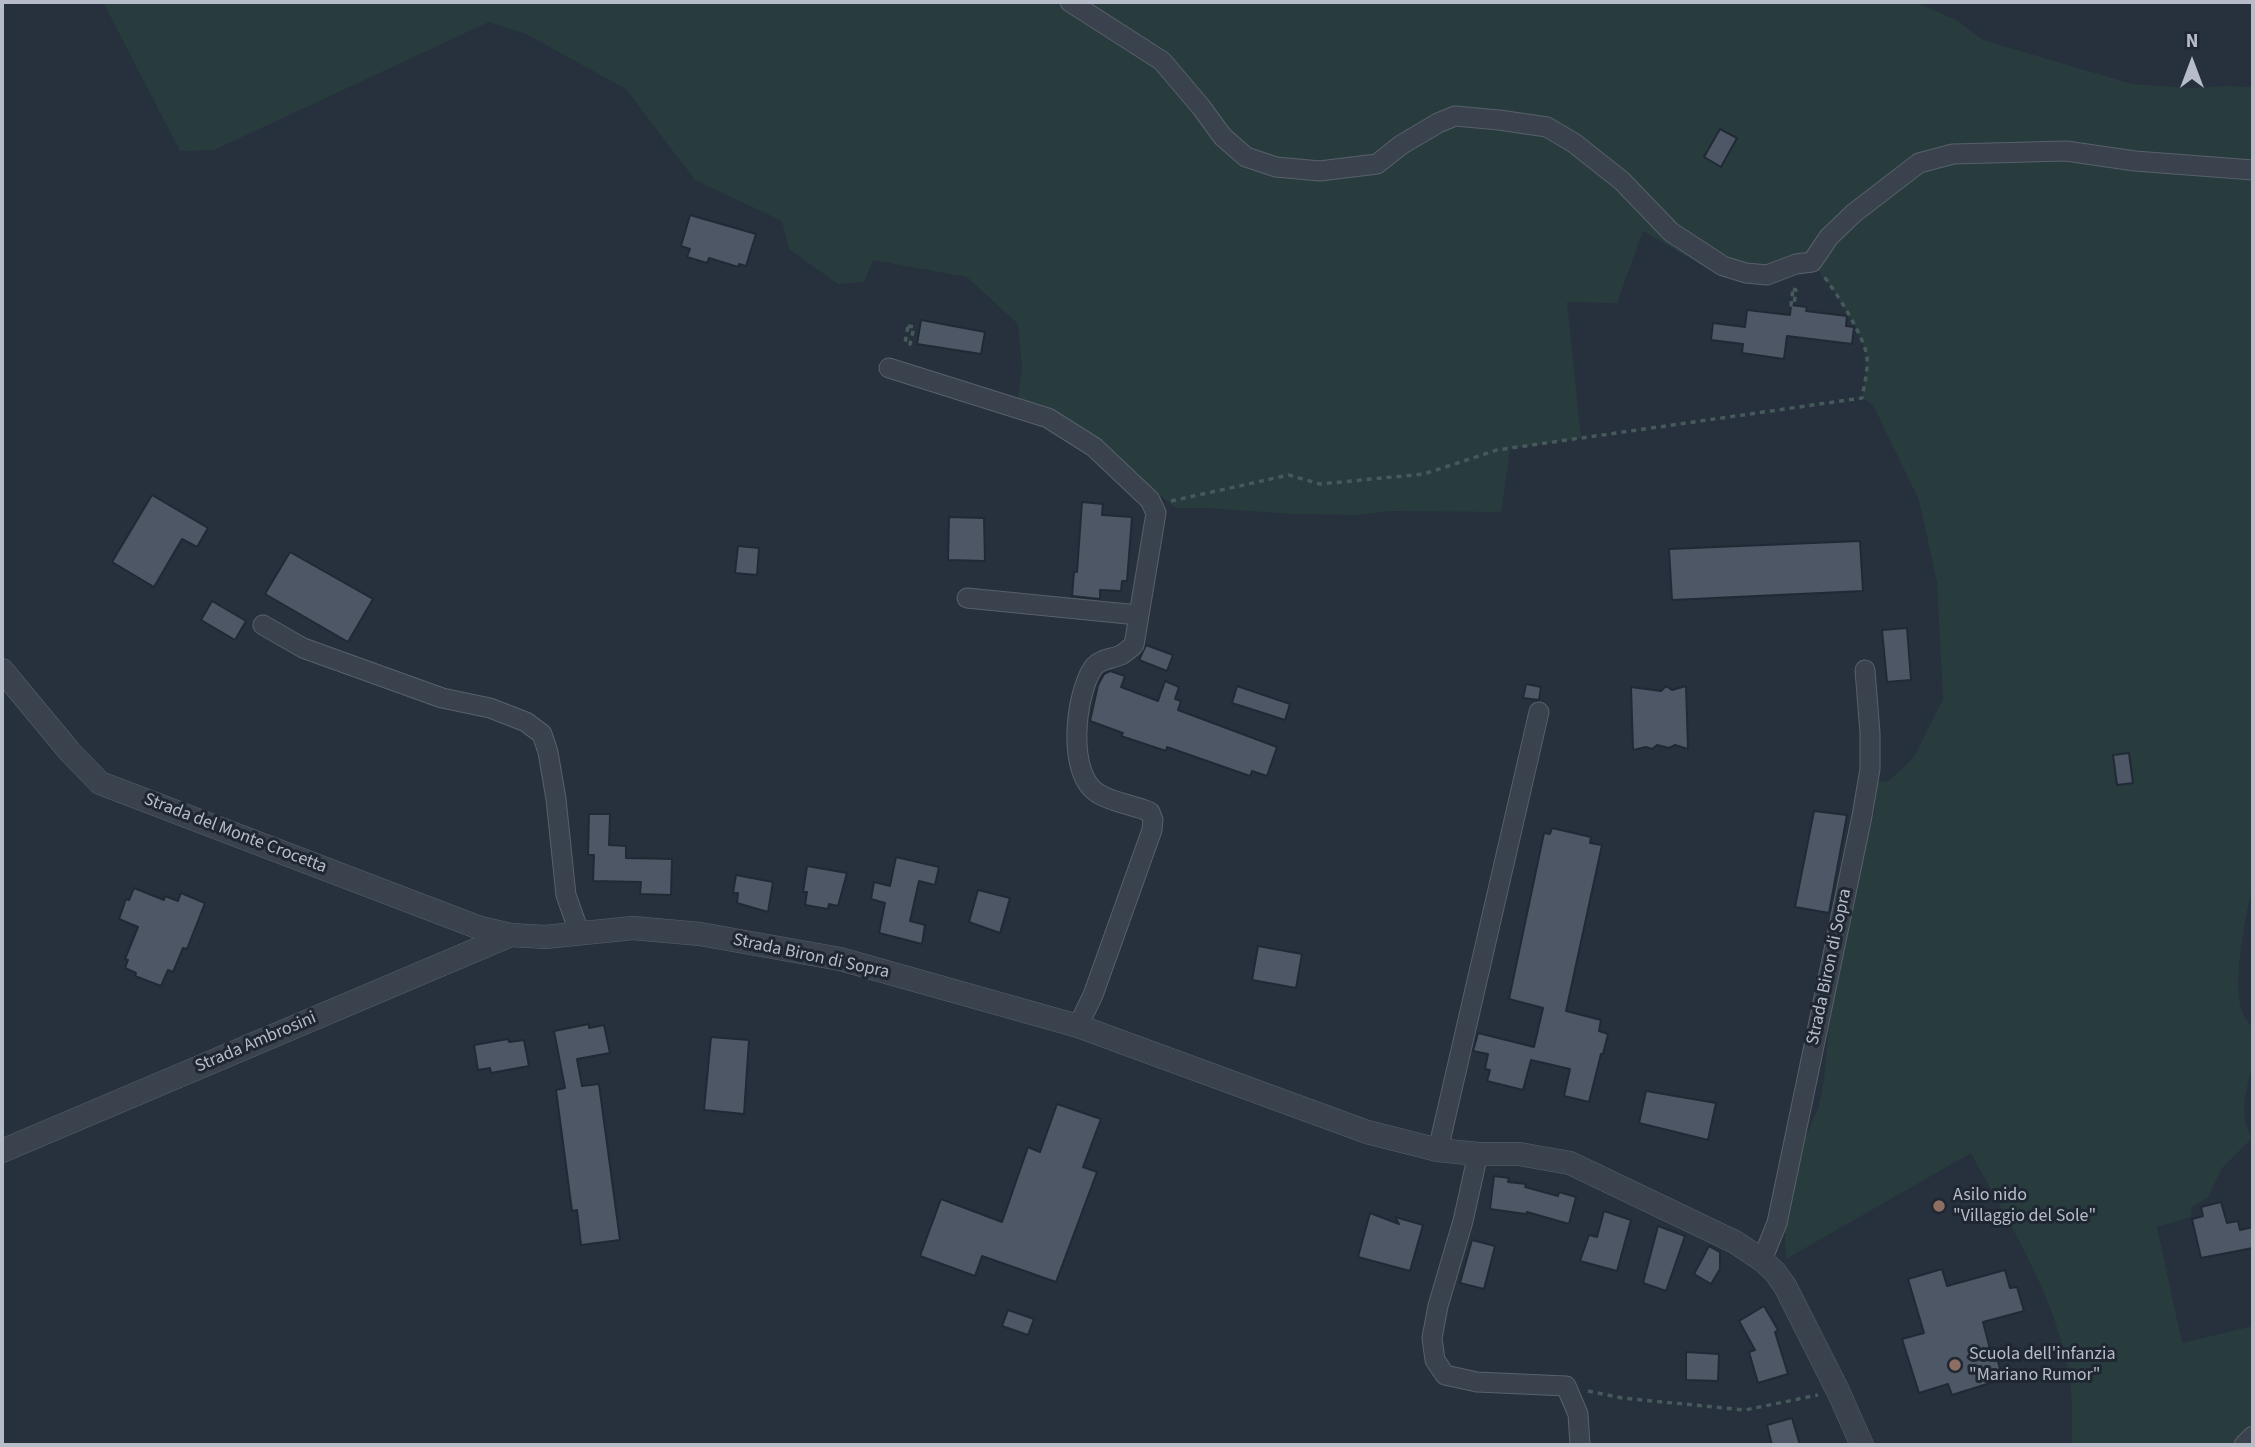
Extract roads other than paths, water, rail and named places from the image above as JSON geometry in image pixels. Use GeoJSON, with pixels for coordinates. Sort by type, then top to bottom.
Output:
{"type":"FeatureCollection","features":[{"type":"Feature","properties":{"kind":"street"},"geometry":{"type":"LineString","coordinates":[[1070,2],[1162,61],[1223,137],[1246,158],[1276,167],[1320,171],[1377,164],[1401,145],[1455,116],[1547,127],[1574,143],[1622,181],[1671,232],[1723,266],[1746,273],[1767,275],[1796,264],[1812,262],[1829,237],[1854,213],[1919,163],[1953,154],[2066,151],[2253,170]]}},
{"type":"Feature","properties":{"kind":"street"},"geometry":{"type":"LineString","coordinates":[[889,368],[1048,418],[1094,447],[1150,500],[1156,513],[1134,645],[1122,654],[1093,667],[1083,693],[1078,723],[1078,760],[1086,780],[1098,794],[1150,812],[1153,820],[1152,830],[1093,995],[1078,1026]]}},
{"type":"Feature","properties":{"kind":"street"},"geometry":{"type":"LineString","coordinates":[[967,598],[1138,615]]}},
{"type":"Feature","properties":{"kind":"street"},"geometry":{"type":"LineString","coordinates":[[263,625],[303,648],[442,698],[490,708],[526,722],[542,734],[548,751],[556,799],[566,895],[579,932]]}},
{"type":"Feature","properties":{"kind":"street","name":"Strada del Monte Crocetta"},"geometry":{"type":"LineString","coordinates":[[2,670],[100,783],[480,928],[511,935]]}},
{"type":"Feature","properties":{"kind":"street","name":"Strada Biron di Sopra"},"geometry":{"type":"LineString","coordinates":[[1762,1260],[1777,1223],[1862,816],[1870,769],[1865,670]]}},
{"type":"Feature","properties":{"kind":"street"},"geometry":{"type":"LineString","coordinates":[[1438,1150],[1539,712]]}},
{"type":"Feature","properties":{"kind":"street","name":"Strada Biron di Sopra"},"geometry":{"type":"LineString","coordinates":[[511,935],[545,937],[633,928],[700,934],[840,959],[1078,1026],[1367,1132],[1438,1150],[1519,1154],[1570,1163],[1704,1226],[1762,1260],[1785,1286],[1862,1445]]}},
{"type":"Feature","properties":{"kind":"street","name":"Strada Ambrosini"},"geometry":{"type":"LineString","coordinates":[[2,1151],[511,935]]}},
{"type":"Feature","properties":{"kind":"street"},"geometry":{"type":"LineString","coordinates":[[1478,1154],[1463,1221],[1438,1306],[1432,1338],[1435,1360],[1445,1375],[1477,1382],[1566,1386],[1578,1414],[1580,1445]]}},
{"type":"Feature","properties":{"kind":"street"},"geometry":{"type":"LineString","coordinates":[[2244,1445],[2253,1436]]}},
{"type":"Feature","properties":{"kind":"place","name":"Asilo nido \"Villaggio del Sole\""},"geometry":{"type":"Point","coordinates":[1939,1206]}},
{"type":"Feature","properties":{"kind":"place","name":"Scuola dell'infanzia \"Mariano Rumor\""},"geometry":{"type":"Point","coordinates":[1955,1365]}}]}
